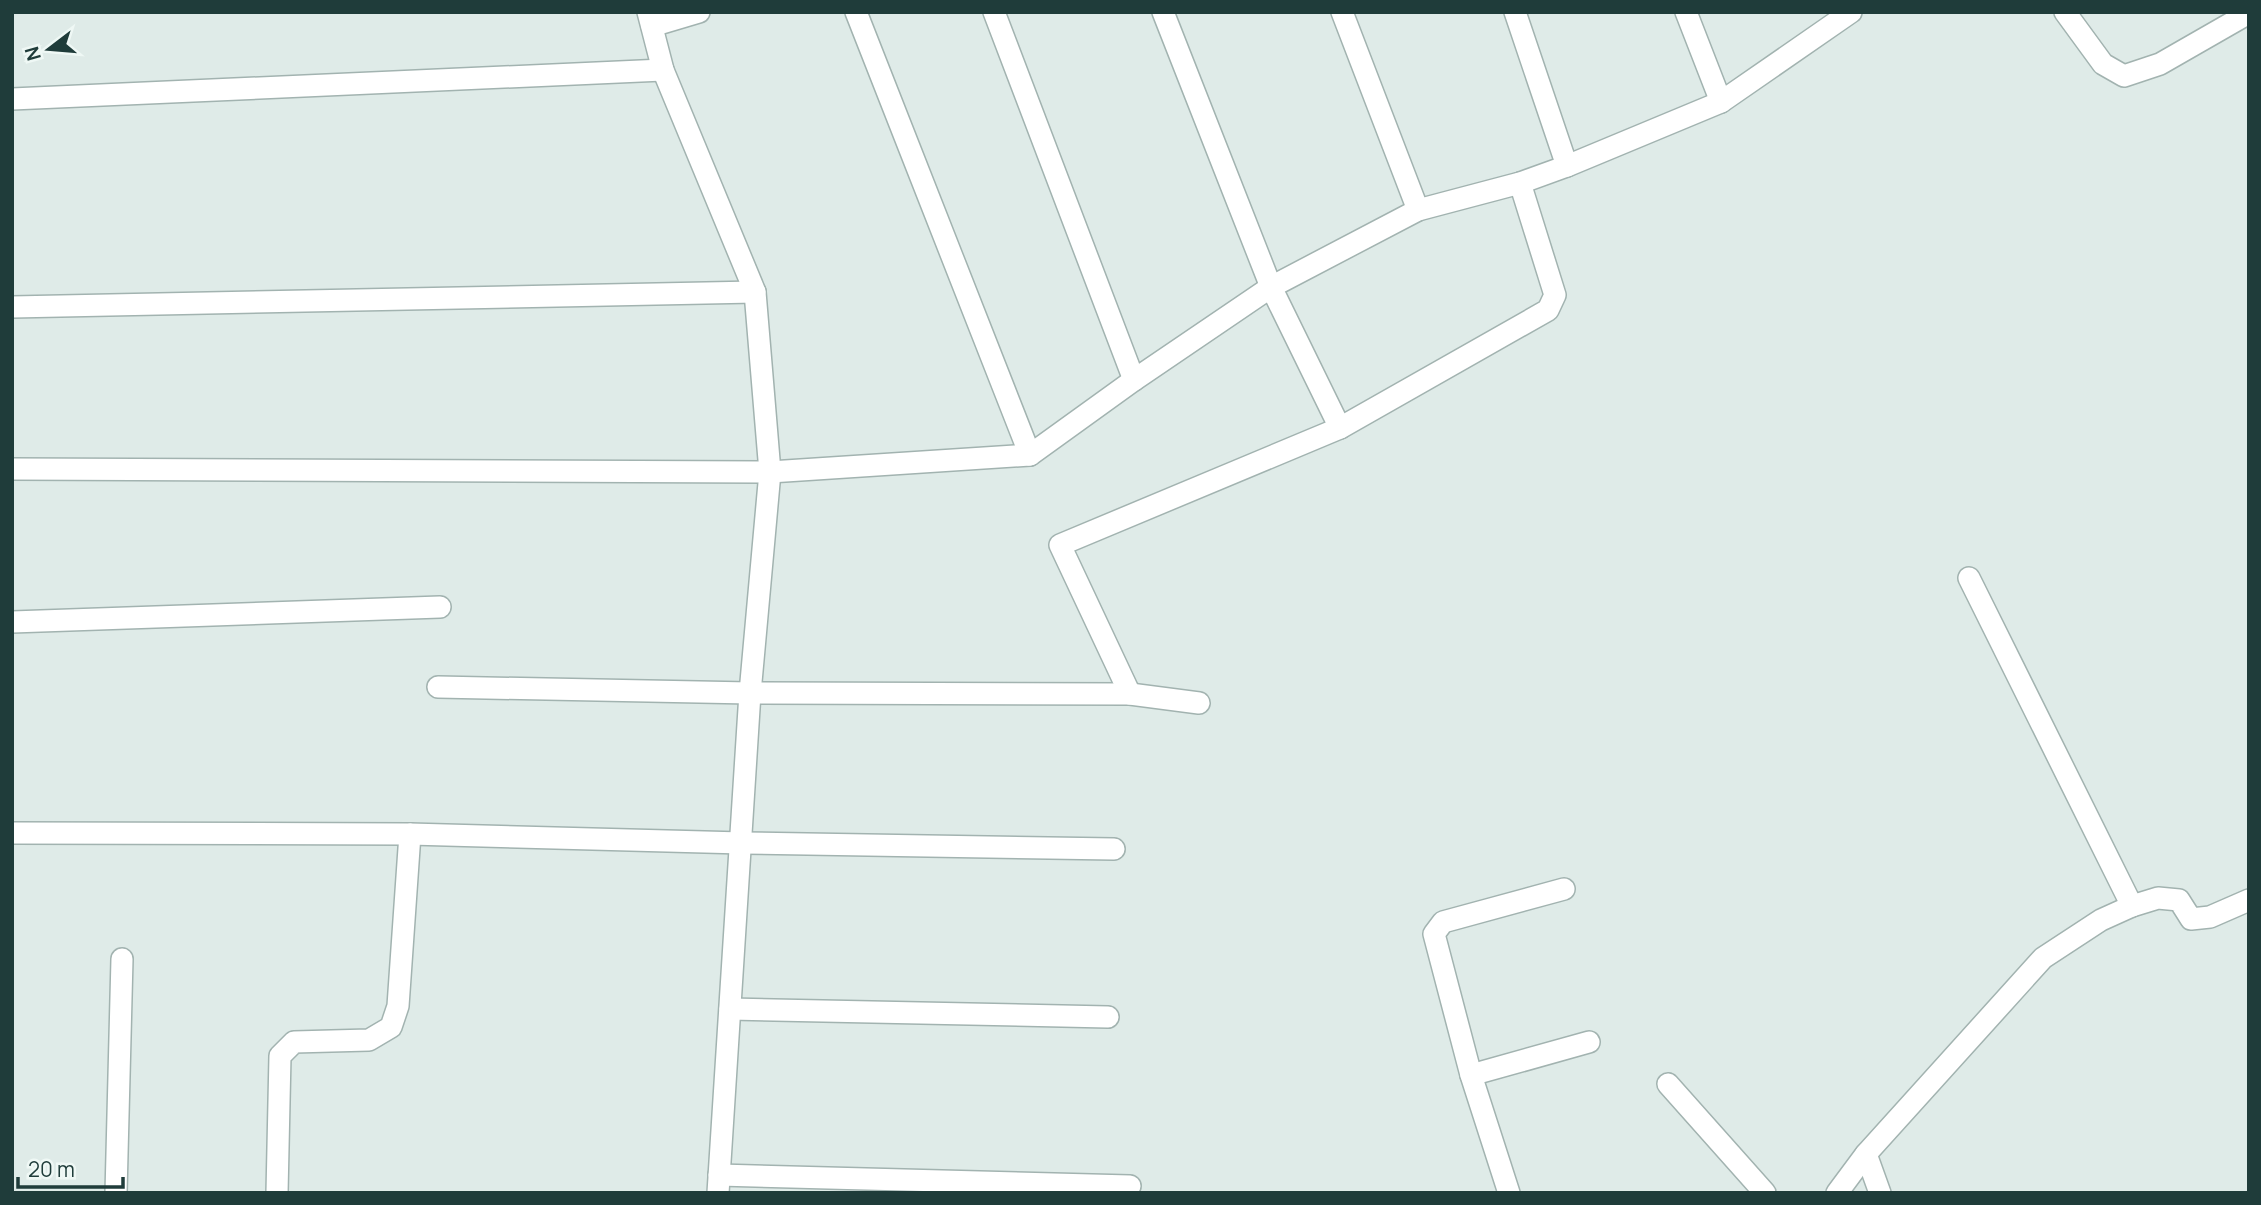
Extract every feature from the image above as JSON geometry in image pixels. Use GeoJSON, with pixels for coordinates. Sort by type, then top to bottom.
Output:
{"type":"FeatureCollection","features":[{"type":"Feature","properties":{"kind":"street"},"geometry":{"type":"LineString","coordinates":[[699,12],[650,19],[663,71],[755,292],[770,472],[750,692],[719,1184],[1130,1186]]}},
{"type":"Feature","properties":{"kind":"street"},"geometry":{"type":"LineString","coordinates":[[856,12],[1030,455]]}},
{"type":"Feature","properties":{"kind":"street"},"geometry":{"type":"LineString","coordinates":[[995,12],[1134,380]]}},
{"type":"Feature","properties":{"kind":"street"},"geometry":{"type":"LineString","coordinates":[[1163,12],[1270,287],[1340,428]]}},
{"type":"Feature","properties":{"kind":"street"},"geometry":{"type":"LineString","coordinates":[[1342,12],[1418,210]]}},
{"type":"Feature","properties":{"kind":"street"},"geometry":{"type":"LineString","coordinates":[[1515,12],[1567,166]]}},
{"type":"Feature","properties":{"kind":"street"},"geometry":{"type":"LineString","coordinates":[[1686,12],[1721,102]]}},
{"type":"Feature","properties":{"kind":"street"},"geometry":{"type":"LineString","coordinates":[[2065,12],[2103,64],[2124,76],[2161,64],[2249,13]]}},
{"type":"Feature","properties":{"kind":"street"},"geometry":{"type":"LineString","coordinates":[[12,469],[770,472],[1030,455],[1270,287],[1418,210],[1520,183],[1721,102],[1844,14]]}},
{"type":"Feature","properties":{"kind":"street"},"geometry":{"type":"LineString","coordinates":[[12,99],[663,71]]}},
{"type":"Feature","properties":{"kind":"street"},"geometry":{"type":"LineString","coordinates":[[1130,694],[1059,545],[1340,428],[1548,310],[1555,295],[1520,183]]}},
{"type":"Feature","properties":{"kind":"street"},"geometry":{"type":"LineString","coordinates":[[12,307],[755,292]]}},
{"type":"Feature","properties":{"kind":"street"},"geometry":{"type":"LineString","coordinates":[[1969,578],[2132,906]]}},
{"type":"Feature","properties":{"kind":"street"},"geometry":{"type":"LineString","coordinates":[[12,622],[439,607]]}},
{"type":"Feature","properties":{"kind":"street"},"geometry":{"type":"LineString","coordinates":[[438,687],[1130,694],[1199,703]]}},
{"type":"Feature","properties":{"kind":"street"},"geometry":{"type":"LineString","coordinates":[[12,833],[410,834],[1114,849]]}},
{"type":"Feature","properties":{"kind":"street"},"geometry":{"type":"LineString","coordinates":[[277,1193],[280,1056],[294,1042],[369,1040],[391,1027],[398,1006],[410,834]]}},
{"type":"Feature","properties":{"kind":"street"},"geometry":{"type":"LineString","coordinates":[[1509,1193],[1472,1075],[1434,934],[1443,922],[1563,889]]}},
{"type":"Feature","properties":{"kind":"street"},"geometry":{"type":"LineString","coordinates":[[1837,1193],[1866,1154],[2043,958],[2101,920],[2158,898],[2179,900],[2191,919],[2210,917],[2249,900]]}},
{"type":"Feature","properties":{"kind":"street"},"geometry":{"type":"LineString","coordinates":[[116,1193],[122,959]]}},
{"type":"Feature","properties":{"kind":"street"},"geometry":{"type":"LineString","coordinates":[[730,1009],[1108,1017]]}},
{"type":"Feature","properties":{"kind":"street"},"geometry":{"type":"LineString","coordinates":[[1472,1075],[1589,1042]]}},
{"type":"Feature","properties":{"kind":"street"},"geometry":{"type":"LineString","coordinates":[[1668,1084],[1765,1193]]}},
{"type":"Feature","properties":{"kind":"street"},"geometry":{"type":"LineString","coordinates":[[1866,1154],[1880,1193]]}}]}
